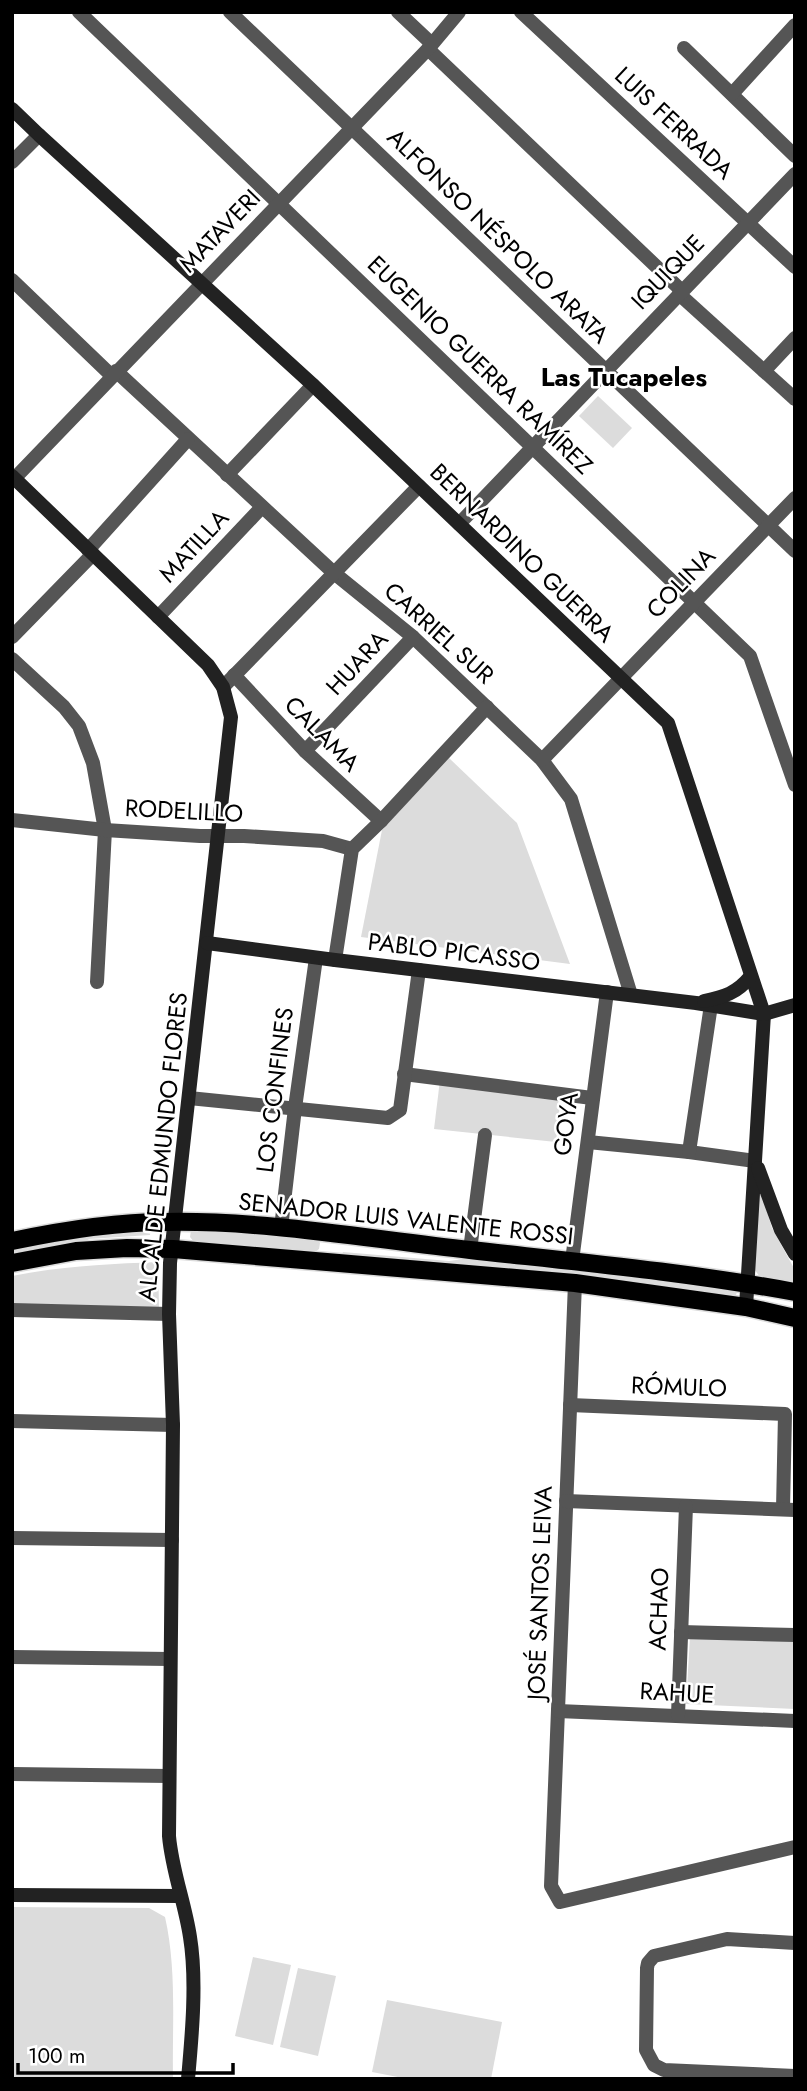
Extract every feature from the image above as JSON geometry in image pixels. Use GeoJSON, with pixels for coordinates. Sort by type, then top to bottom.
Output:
{"type":"FeatureCollection","features":[{"type":"Feature","properties":{"kind":"main road","name":"SENADOR LUIS VALENTE ROSSI"},"geometry":{"type":"LineString","coordinates":[[12,1241],[56,1231],[175,1222],[281,1228],[572,1261],[748,1283],[795,1292]]}},
{"type":"Feature","properties":{"kind":"main road"},"geometry":{"type":"LineString","coordinates":[[326,1261],[330,1234]]}},
{"type":"Feature","properties":{"kind":"main road","name":"SENADOR LUIS VALENTE ROSSI"},"geometry":{"type":"LineString","coordinates":[[12,1264],[76,1251],[173,1248],[575,1283],[746,1307],[795,1318]]}},
{"type":"Feature","properties":{"kind":"street","name":"EUGENIO GUERRA RAMÍREZ"},"geometry":{"type":"LineString","coordinates":[[79,12],[750,656],[795,785]]}},
{"type":"Feature","properties":{"kind":"street","name":"ALFONSO NÉSPOLO ARATA"},"geometry":{"type":"LineString","coordinates":[[230,12],[795,551]]}},
{"type":"Feature","properties":{"kind":"street"},"geometry":{"type":"LineString","coordinates":[[398,12],[430,47],[681,292],[795,399]]}},
{"type":"Feature","properties":{"kind":"street","name":"MATAVERI"},"geometry":{"type":"LineString","coordinates":[[13,479],[430,47],[460,12]]}},
{"type":"Feature","properties":{"kind":"street","name":"LUIS FERRADA"},"geometry":{"type":"LineString","coordinates":[[522,12],[795,267]]}},
{"type":"Feature","properties":{"kind":"street"},"geometry":{"type":"LineString","coordinates":[[732,94],[795,25]]}},
{"type":"Feature","properties":{"kind":"street"},"geometry":{"type":"LineString","coordinates":[[684,48],[795,156]]}},
{"type":"Feature","properties":{"kind":"street","name":"BERNARDINO GUERRA"},"geometry":{"type":"LineString","coordinates":[[12,109],[313,385],[668,723],[764,1014],[746,1307]]}},
{"type":"Feature","properties":{"kind":"street"},"geometry":{"type":"LineString","coordinates":[[12,162],[39,135]]}},
{"type":"Feature","properties":{"kind":"street","name":"IQUIQUE"},"geometry":{"type":"LineString","coordinates":[[459,524],[795,174]]}},
{"type":"Feature","properties":{"kind":"street","name":"CARRIEL SUR"},"geometry":{"type":"LineString","coordinates":[[12,280],[334,573],[413,637],[542,760],[571,799],[631,995]]}},
{"type":"Feature","properties":{"kind":"street"},"geometry":{"type":"LineString","coordinates":[[764,371],[795,338]]}},
{"type":"Feature","properties":{"kind":"street"},"geometry":{"type":"LineString","coordinates":[[227,475],[313,385]]}},
{"type":"Feature","properties":{"kind":"street"},"geometry":{"type":"LineString","coordinates":[[12,637],[188,439]]}},
{"type":"Feature","properties":{"kind":"street","name":"ALCALDE EDMUNDO FLORES"},"geometry":{"type":"LineString","coordinates":[[13,479],[208,665],[223,687],[231,717],[170,1263],[173,1425],[170,1851],[192,1953],[188,2079]]}},
{"type":"Feature","properties":{"kind":"street"},"geometry":{"type":"LineString","coordinates":[[223,687],[419,486]]}},
{"type":"Feature","properties":{"kind":"street","name":"COLINA"},"geometry":{"type":"LineString","coordinates":[[542,760],[795,498]]}},
{"type":"Feature","properties":{"kind":"street","name":"MATILLA"},"geometry":{"type":"LineString","coordinates":[[158,617],[262,507]]}},
{"type":"Feature","properties":{"kind":"street","name":"HUARA"},"geometry":{"type":"LineString","coordinates":[[305,751],[413,637]]}},
{"type":"Feature","properties":{"kind":"street"},"geometry":{"type":"LineString","coordinates":[[12,659],[64,707],[79,726],[93,763],[105,830],[97,982]]}},
{"type":"Feature","properties":{"kind":"street","name":"CALAMA"},"geometry":{"type":"LineString","coordinates":[[234,676],[305,751],[381,821]]}},
{"type":"Feature","properties":{"kind":"street"},"geometry":{"type":"LineString","coordinates":[[335,960],[352,849],[486,707]]}},
{"type":"Feature","properties":{"kind":"street","name":"RODELILLO"},"geometry":{"type":"LineString","coordinates":[[12,820],[105,830],[323,841],[352,849]]}},
{"type":"Feature","properties":{"kind":"street","name":"PABLO PICASSO"},"geometry":{"type":"LineString","coordinates":[[207,943],[704,1004],[764,1014],[795,1005]]}},
{"type":"Feature","properties":{"kind":"street","name":"LOS CONFINES"},"geometry":{"type":"LineString","coordinates":[[281,1228],[316,958]]}},
{"type":"Feature","properties":{"kind":"street"},"geometry":{"type":"LineString","coordinates":[[189,1098],[388,1118],[400,1110],[419,970]]}},
{"type":"Feature","properties":{"kind":"street","name":"PABLO PICASSO"},"geometry":{"type":"LineString","coordinates":[[704,1004],[729,996],[742,988],[750,977]]}},
{"type":"Feature","properties":{"kind":"street","name":"GOYA"},"geometry":{"type":"LineString","coordinates":[[572,1261],[607,992]]}},
{"type":"Feature","properties":{"kind":"street"},"geometry":{"type":"LineString","coordinates":[[689,1152],[704,1004]]}},
{"type":"Feature","properties":{"kind":"street"},"geometry":{"type":"LineString","coordinates":[[404,1074],[592,1098]]}},
{"type":"Feature","properties":{"kind":"street"},"geometry":{"type":"LineString","coordinates":[[470,1250],[485,1135]]}},
{"type":"Feature","properties":{"kind":"street"},"geometry":{"type":"LineString","coordinates":[[587,1142],[755,1161]]}},
{"type":"Feature","properties":{"kind":"street","name":"BERNARDINO GUERRA"},"geometry":{"type":"LineString","coordinates":[[755,1161],[781,1230],[795,1254]]}},
{"type":"Feature","properties":{"kind":"street","name":"JOSÉ SANTOS LEIVA"},"geometry":{"type":"LineString","coordinates":[[575,1283],[551,1886],[560,1902],[795,1847]]}},
{"type":"Feature","properties":{"kind":"street"},"geometry":{"type":"LineString","coordinates":[[12,1310],[170,1314]]}},
{"type":"Feature","properties":{"kind":"street","name":"RÓMULO"},"geometry":{"type":"LineString","coordinates":[[570,1405],[785,1414],[789,1510]]}},
{"type":"Feature","properties":{"kind":"street"},"geometry":{"type":"LineString","coordinates":[[12,1422],[173,1425]]}},
{"type":"Feature","properties":{"kind":"street"},"geometry":{"type":"LineString","coordinates":[[566,1501],[789,1510]]}},
{"type":"Feature","properties":{"kind":"street","name":"ACHAO"},"geometry":{"type":"LineString","coordinates":[[678,1715],[687,1506]]}},
{"type":"Feature","properties":{"kind":"street"},"geometry":{"type":"LineString","coordinates":[[12,1538],[172,1540]]}},
{"type":"Feature","properties":{"kind":"street"},"geometry":{"type":"LineString","coordinates":[[681,1632],[795,1635]]}},
{"type":"Feature","properties":{"kind":"street"},"geometry":{"type":"LineString","coordinates":[[12,1657],[170,1659]]}},
{"type":"Feature","properties":{"kind":"street","name":"RAHUE"},"geometry":{"type":"LineString","coordinates":[[558,1711],[795,1721]]}},
{"type":"Feature","properties":{"kind":"street"},"geometry":{"type":"LineString","coordinates":[[12,1774],[169,1776]]}},
{"type":"Feature","properties":{"kind":"street"},"geometry":{"type":"LineString","coordinates":[[12,1895],[180,1896]]}},
{"type":"Feature","properties":{"kind":"street"},"geometry":{"type":"LineString","coordinates":[[795,1942],[727,1939],[658,1954],[650,1959],[646,2050],[651,2061],[664,2070],[795,2076]]}},
{"type":"Feature","properties":{"kind":"shaded area"},"geometry":{"type":"Polygon","coordinates":[[[598,396],[632,428],[613,448],[579,416],[598,396]]]}},
{"type":"Feature","properties":{"kind":"shaded area"},"geometry":{"type":"Polygon","coordinates":[[[449,758],[517,823],[570,964],[361,937],[382,830],[449,758]]]}},
{"type":"Feature","properties":{"kind":"shaded area"},"geometry":{"type":"Polygon","coordinates":[[[440,1080],[561,1096],[556,1142],[434,1129],[440,1080]]]}},
{"type":"Feature","properties":{"kind":"shaded area"},"geometry":{"type":"Polygon","coordinates":[[[758,1195],[762,1195],[772,1228],[795,1270],[795,1284],[760,1277],[754,1269],[758,1195]]]}},
{"type":"Feature","properties":{"kind":"shaded area"},"geometry":{"type":"Polygon","coordinates":[[[197,1226],[317,1238],[320,1243],[315,1252],[194,1242],[190,1237],[191,1230],[197,1226]]]}},
{"type":"Feature","properties":{"kind":"shaded area"},"geometry":{"type":"Polygon","coordinates":[[[151,1229],[150,1235],[89,1239],[79,1246],[12,1259],[12,1248],[57,1239],[151,1229]]]}},
{"type":"Feature","properties":{"kind":"shaded area"},"geometry":{"type":"Polygon","coordinates":[[[343,1252],[449,1261],[470,1258],[729,1287],[737,1292],[735,1298],[347,1258],[343,1252]]]}},
{"type":"Feature","properties":{"kind":"shaded area"},"geometry":{"type":"Polygon","coordinates":[[[158,1262],[159,1307],[12,1306],[12,1276],[67,1268],[158,1262]]]}},
{"type":"Feature","properties":{"kind":"shaded area"},"geometry":{"type":"Polygon","coordinates":[[[690,1637],[795,1641],[795,1709],[686,1704],[690,1637]]]}},
{"type":"Feature","properties":{"kind":"shaded area"},"geometry":{"type":"Polygon","coordinates":[[[12,1907],[149,1908],[165,1917],[173,1977],[173,2079],[12,2079],[12,1907]]]}},
{"type":"Feature","properties":{"kind":"shaded area"},"geometry":{"type":"Polygon","coordinates":[[[253,1957],[291,1965],[273,2045],[235,2036],[253,1957]]]}},
{"type":"Feature","properties":{"kind":"shaded area"},"geometry":{"type":"Polygon","coordinates":[[[298,1968],[336,1976],[318,2056],[280,2047],[298,1968]]]}},
{"type":"Feature","properties":{"kind":"shaded area"},"geometry":{"type":"Polygon","coordinates":[[[387,2000],[502,2022],[491,2079],[408,2079],[372,2072],[387,2000]]]}},
{"type":"Feature","properties":{"kind":"district","name":"Las Tucapeles"},"geometry":{"type":"Point","coordinates":[624,377]}}]}
